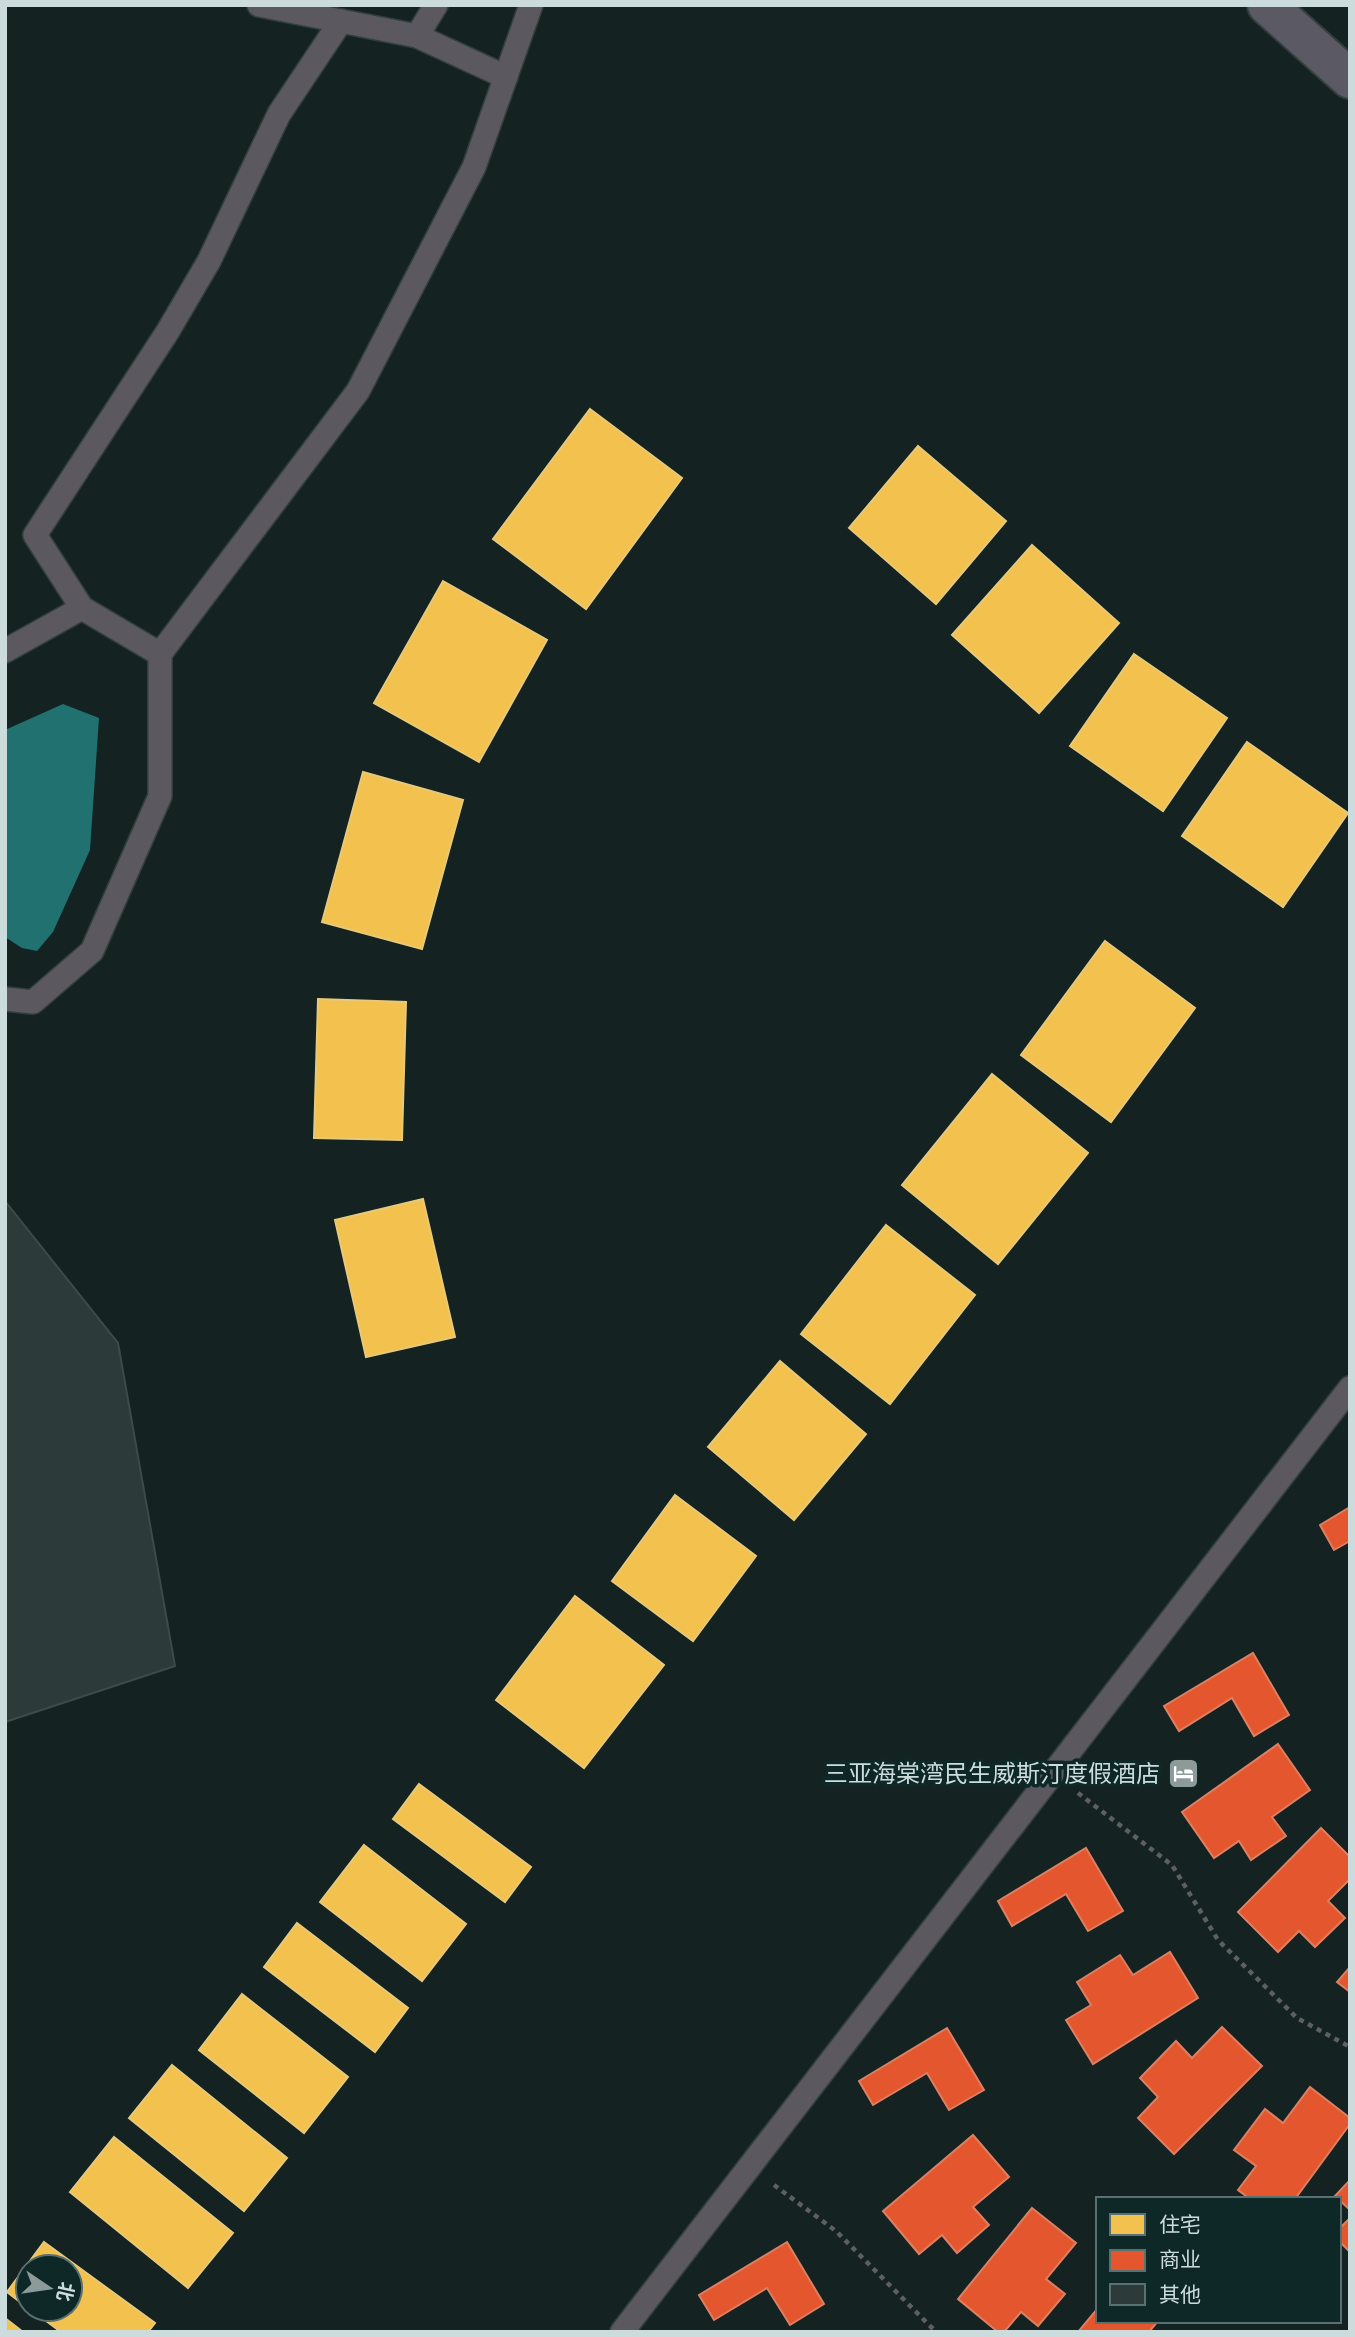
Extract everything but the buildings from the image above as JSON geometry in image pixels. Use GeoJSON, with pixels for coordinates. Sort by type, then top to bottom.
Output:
{"type":"FeatureCollection","features":[{"type":"Feature","properties":{"kind":"main road"},"geometry":{"type":"LineString","coordinates":[[1267,5],[1350,79]]}},
{"type":"Feature","properties":{"kind":"lane"},"geometry":{"type":"LineString","coordinates":[[259,5],[343,17],[417,36],[506,77]]}},
{"type":"Feature","properties":{"kind":"lane"},"geometry":{"type":"LineString","coordinates":[[417,36],[436,5]]}},
{"type":"Feature","properties":{"kind":"lane"},"geometry":{"type":"LineString","coordinates":[[5,999],[33,1002],[92,951],[160,796],[160,654],[358,391],[474,167],[531,5]]}},
{"type":"Feature","properties":{"kind":"lane"},"geometry":{"type":"LineString","coordinates":[[160,654],[82,608],[35,535],[168,331],[209,261],[279,114],[343,17]]}},
{"type":"Feature","properties":{"kind":"lane"},"geometry":{"type":"LineString","coordinates":[[5,651],[82,608]]}},
{"type":"Feature","properties":{"kind":"lane"},"geometry":{"type":"LineString","coordinates":[[622,2332],[1350,1388]]}},
{"type":"Feature","properties":{"kind":"path"},"geometry":{"type":"LineString","coordinates":[[1053,1774],[1172,1866],[1218,1940],[1297,2018],[1350,2047]]}},
{"type":"Feature","properties":{"kind":"path"},"geometry":{"type":"LineString","coordinates":[[749,2167],[836,2231],[936,2332]]}},
{"type":"Feature","properties":{"kind":"water"},"geometry":{"type":"Polygon","coordinates":[[[63,704],[99,718],[90,850],[53,932],[37,951],[22,948],[5,937],[5,730],[63,704]]]}},
{"type":"Feature","properties":{"kind":"place","name":"三亚海棠湾民生威斯汀度假酒店"},"geometry":{"type":"Point","coordinates":[1183,1773]}}]}
